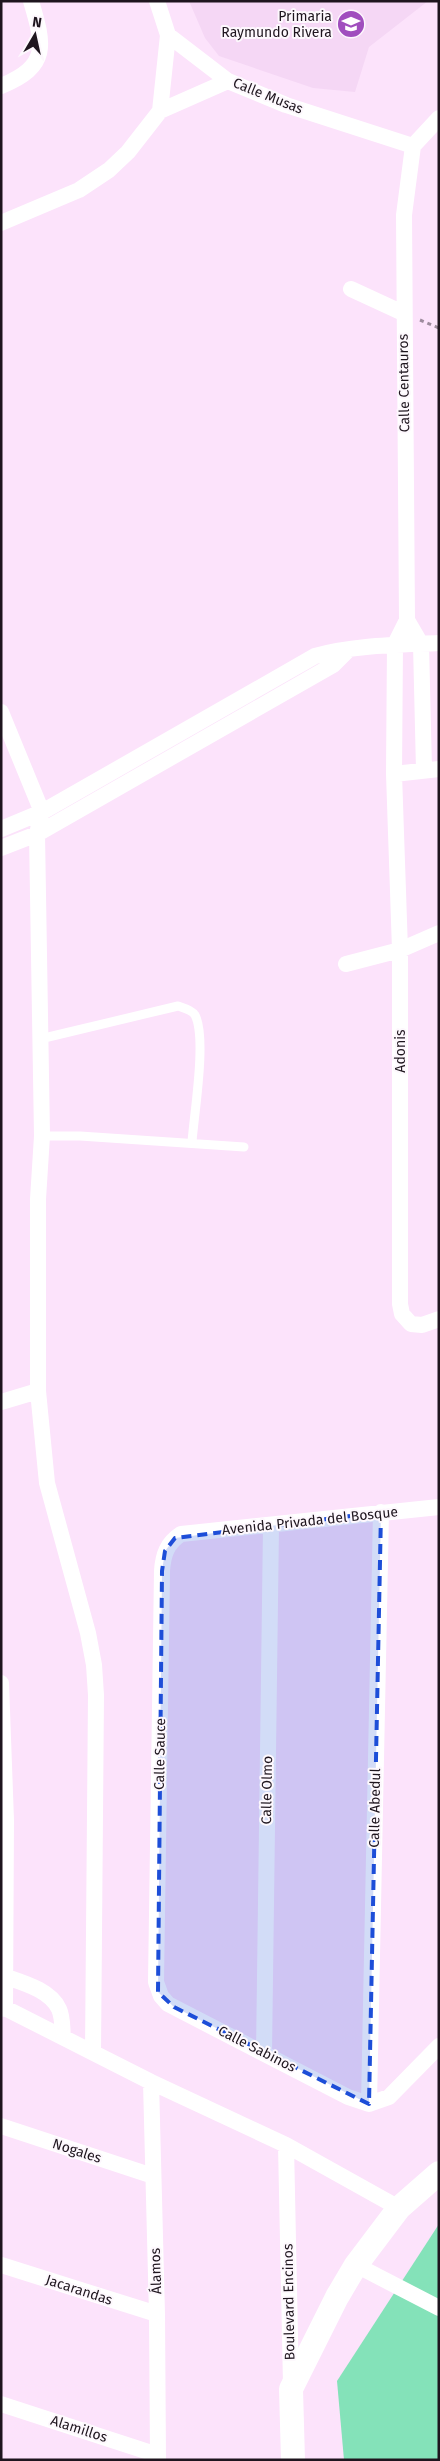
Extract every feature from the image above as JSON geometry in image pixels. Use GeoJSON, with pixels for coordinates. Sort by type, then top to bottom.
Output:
{"type":"FeatureCollection","features":[{"type":"Feature","properties":{"kind":"street"},"geometry":{"type":"LineString","coordinates":[[1,86],[31,70],[40,53],[41,38],[32,1]]}},
{"type":"Feature","properties":{"kind":"street"},"geometry":{"type":"LineString","coordinates":[[157,1],[168,35],[160,111]]}},
{"type":"Feature","properties":{"kind":"street","name":"Calle Musas"},"geometry":{"type":"LineString","coordinates":[[168,35],[228,81],[286,105],[413,146]]}},
{"type":"Feature","properties":{"kind":"street"},"geometry":{"type":"LineString","coordinates":[[1,223],[78,190],[109,170],[128,152],[160,111],[228,81]]}},
{"type":"Feature","properties":{"kind":"street"},"geometry":{"type":"LineString","coordinates":[[413,146],[439,118]]}},
{"type":"Feature","properties":{"kind":"street","name":"Calle Centauros"},"geometry":{"type":"LineString","coordinates":[[394,774],[395,644],[407,620],[403,313],[404,215],[413,146]]}},
{"type":"Feature","properties":{"kind":"street"},"geometry":{"type":"LineString","coordinates":[[351,289],[403,313]]}},
{"type":"Feature","properties":{"kind":"street","name":"Calle Centauros"},"geometry":{"type":"LineString","coordinates":[[407,620],[421,644],[431,769]]}},
{"type":"Feature","properties":{"kind":"street"},"geometry":{"type":"LineString","coordinates":[[1,829],[42,812],[314,656],[395,644],[439,643]]}},
{"type":"Feature","properties":{"kind":"street"},"geometry":{"type":"LineString","coordinates":[[1,848],[37,834],[333,665],[348,650]]}},
{"type":"Feature","properties":{"kind":"street"},"geometry":{"type":"LineString","coordinates":[[1,712],[42,812],[37,834],[42,1136],[38,1199],[38,1391],[47,1483],[88,1633],[94,1665],[96,1695],[93,2052]]}},
{"type":"Feature","properties":{"kind":"street"},"geometry":{"type":"LineString","coordinates":[[394,774],[431,769]]}},
{"type":"Feature","properties":{"kind":"street","name":"Adonis"},"geometry":{"type":"LineString","coordinates":[[394,774],[400,950],[400,1304],[402,1314],[411,1324],[422,1325],[439,1319]]}},
{"type":"Feature","properties":{"kind":"street"},"geometry":{"type":"LineString","coordinates":[[346,964],[400,950],[439,933]]}},
{"type":"Feature","properties":{"kind":"street"},"geometry":{"type":"LineString","coordinates":[[1,1402],[38,1391]]}},
{"type":"Feature","properties":{"kind":"street","name":"Avenida Privada del Bosque"},"geometry":{"type":"LineString","coordinates":[[181,1534],[439,1507]]}},
{"type":"Feature","properties":{"kind":"street","name":"Calle Abedul"},"geometry":{"type":"LineString","coordinates":[[369,2104],[381,1512]]}},
{"type":"Feature","properties":{"kind":"street","name":"Calle Olmo"},"geometry":{"type":"LineString","coordinates":[[264,2053],[271,1526]]}},
{"type":"Feature","properties":{"kind":"street","name":"Calle Sauce"},"geometry":{"type":"LineString","coordinates":[[156,1982],[162,1571],[165,1551],[175,1538],[181,1534]]}},
{"type":"Feature","properties":{"kind":"street"},"geometry":{"type":"LineString","coordinates":[[1,1683],[6,1810],[3,2008],[151,2082],[286,2145],[398,2208]]}},
{"type":"Feature","properties":{"kind":"street"},"geometry":{"type":"LineString","coordinates":[[3,1976],[36,1989],[54,2001],[61,2017],[63,2038]]}},
{"type":"Feature","properties":{"kind":"street","name":"Calle Sabinos"},"geometry":{"type":"LineString","coordinates":[[156,1982],[161,1996],[168,2004],[348,2097],[369,2104]]}},
{"type":"Feature","properties":{"kind":"street"},"geometry":{"type":"LineString","coordinates":[[369,2104],[389,2097],[439,2046]]}},
{"type":"Feature","properties":{"kind":"street","name":"Álamos"},"geometry":{"type":"LineString","coordinates":[[151,2082],[157,2314],[158,2457]]}},
{"type":"Feature","properties":{"kind":"street","name":"Nogales"},"geometry":{"type":"LineString","coordinates":[[1,2126],[153,2176]]}},
{"type":"Feature","properties":{"kind":"street","name":"Boulevard Encinos"},"geometry":{"type":"LineString","coordinates":[[286,2145],[293,2459]]}},
{"type":"Feature","properties":{"kind":"street"},"geometry":{"type":"LineString","coordinates":[[291,2389],[356,2265],[398,2208],[439,2173]]}},
{"type":"Feature","properties":{"kind":"street","name":"Jacarandas"},"geometry":{"type":"LineString","coordinates":[[1,2265],[157,2314]]}},
{"type":"Feature","properties":{"kind":"street"},"geometry":{"type":"LineString","coordinates":[[356,2265],[439,2308]]}},
{"type":"Feature","properties":{"kind":"street","name":"Alamillos"},"geometry":{"type":"LineString","coordinates":[[1,2404],[158,2457]]}},
{"type":"Feature","properties":{"kind":"lane"},"geometry":{"type":"LineString","coordinates":[[40,1039],[178,1006],[187,1008],[194,1014],[201,1036],[192,1142]]}},
{"type":"Feature","properties":{"kind":"lane"},"geometry":{"type":"LineString","coordinates":[[42,1136],[192,1142],[244,1147]]}},
{"type":"Feature","properties":{"kind":"highlighted area"},"geometry":{"type":"Polygon","coordinates":[[[381,1512],[369,2104],[174,2007],[158,1992],[162,1571],[165,1551],[175,1538],[381,1512]]]}},
{"type":"Feature","properties":{"kind":"shaded area"},"geometry":{"type":"Polygon","coordinates":[[[189,1],[428,1],[369,47],[355,92],[313,88],[219,56],[205,38],[189,1]]]}},
{"type":"Feature","properties":{"kind":"green space"},"geometry":{"type":"Polygon","coordinates":[[[439,2224],[439,2460],[344,2460],[337,2381],[439,2224]]]}},
{"type":"Feature","properties":{"kind":"place","name":"Primaria Raymundo Rivera"},"geometry":{"type":"Point","coordinates":[351,24]}}]}
